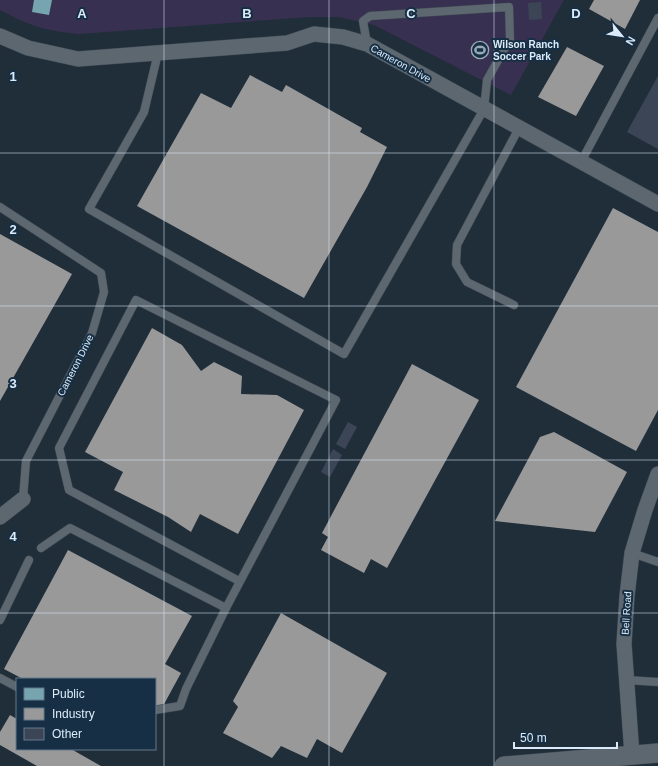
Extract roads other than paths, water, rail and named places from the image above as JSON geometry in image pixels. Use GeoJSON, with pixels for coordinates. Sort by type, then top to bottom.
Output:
{"type":"FeatureCollection","features":[{"type":"Feature","properties":{"kind":"street","name":"Cameron Drive"},"geometry":{"type":"LineString","coordinates":[[0,36],[28,48],[78,59],[287,43],[314,34],[343,37],[367,44],[581,162],[657,201]]}},
{"type":"Feature","properties":{"kind":"street","name":"Bell Road"},"geometry":{"type":"LineString","coordinates":[[632,756],[624,644],[627,596],[632,553],[644,510],[658,474]]}},
{"type":"Feature","properties":{"kind":"street"},"geometry":{"type":"LineString","coordinates":[[0,517],[23,499]]}},
{"type":"Feature","properties":{"kind":"street"},"geometry":{"type":"LineString","coordinates":[[504,766],[658,753]]}},
{"type":"Feature","properties":{"kind":"lane"},"geometry":{"type":"LineString","coordinates":[[158,53],[144,112],[90,209],[344,354],[484,109],[487,80],[510,39],[509,7],[370,16],[363,21],[367,44]]}},
{"type":"Feature","properties":{"kind":"lane"},"geometry":{"type":"LineString","coordinates":[[581,162],[658,18]]}},
{"type":"Feature","properties":{"kind":"lane"},"geometry":{"type":"LineString","coordinates":[[514,305],[467,282],[456,264],[457,245],[519,128]]}},
{"type":"Feature","properties":{"kind":"lane","name":"Cameron Drive"},"geometry":{"type":"LineString","coordinates":[[0,207],[101,273],[104,292],[92,333],[26,461],[23,499]]}},
{"type":"Feature","properties":{"kind":"lane"},"geometry":{"type":"LineString","coordinates":[[156,710],[180,706],[186,689],[239,581],[336,400],[136,300],[59,448],[69,490],[239,581]]}},
{"type":"Feature","properties":{"kind":"lane"},"geometry":{"type":"LineString","coordinates":[[40,548],[70,528],[226,608]]}},
{"type":"Feature","properties":{"kind":"lane"},"geometry":{"type":"LineString","coordinates":[[632,553],[658,562]]}},
{"type":"Feature","properties":{"kind":"lane"},"geometry":{"type":"LineString","coordinates":[[0,620],[29,560]]}},
{"type":"Feature","properties":{"kind":"lane"},"geometry":{"type":"LineString","coordinates":[[0,678],[16,686]]}},
{"type":"Feature","properties":{"kind":"lane"},"geometry":{"type":"LineString","coordinates":[[626,680],[658,682]]}},
{"type":"Feature","properties":{"kind":"place","name":"Wilson Ranch Soccer Park"},"geometry":{"type":"Point","coordinates":[480,50]}}]}
